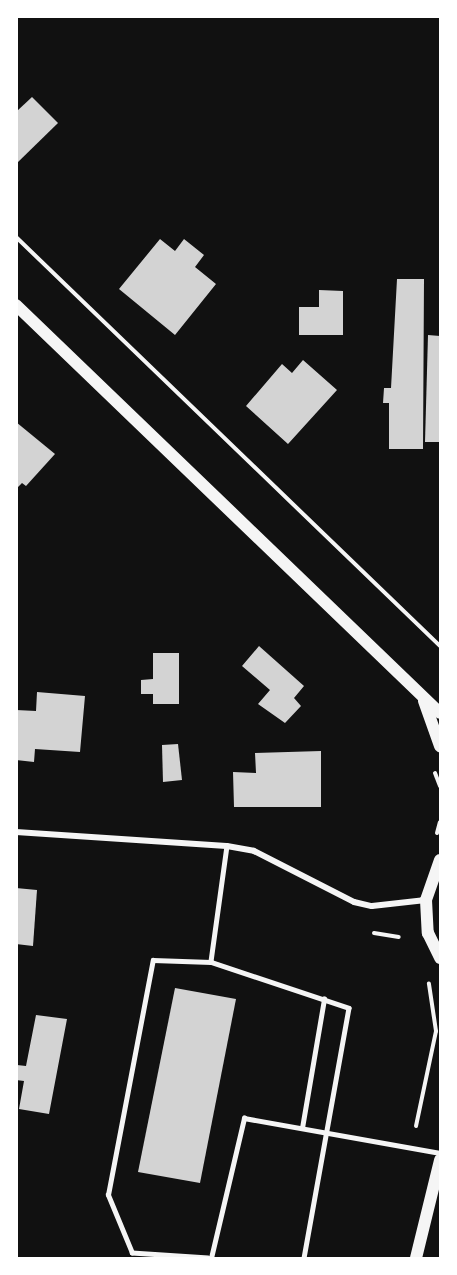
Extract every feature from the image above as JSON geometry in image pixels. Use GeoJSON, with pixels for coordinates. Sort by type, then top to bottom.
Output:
{"type":"FeatureCollection","features":[{"type":"Feature","properties":{"kind":"main road"},"geometry":{"type":"LineString","coordinates":[[16,305],[424,701],[441,713]]}},
{"type":"Feature","properties":{"kind":"main road"},"geometry":{"type":"LineString","coordinates":[[424,701],[441,746]]}},
{"type":"Feature","properties":{"kind":"main road"},"geometry":{"type":"LineString","coordinates":[[441,860],[426,900],[428,933],[441,958]]}},
{"type":"Feature","properties":{"kind":"main road"},"geometry":{"type":"LineString","coordinates":[[416,1258],[439,1179],[441,1160]]}},
{"type":"Feature","properties":{"kind":"street"},"geometry":{"type":"LineString","coordinates":[[16,832],[226,846],[254,851],[354,902],[372,906],[426,900]]}},
{"type":"Feature","properties":{"kind":"lane"},"geometry":{"type":"LineString","coordinates":[[211,962],[226,846]]}},
{"type":"Feature","properties":{"kind":"lane"},"geometry":{"type":"LineString","coordinates":[[304,1258],[328,1131],[349,1008],[211,962],[153,960],[108,1195],[132,1253],[210,1258],[244,1118],[302,1128],[328,1131],[412,1145],[441,1153]]}},
{"type":"Feature","properties":{"kind":"lane"},"geometry":{"type":"LineString","coordinates":[[302,1128],[324,999]]}},
{"type":"Feature","properties":{"kind":"path"},"geometry":{"type":"LineString","coordinates":[[16,237],[441,646]]}},
{"type":"Feature","properties":{"kind":"path"},"geometry":{"type":"LineString","coordinates":[[365,931],[399,937],[405,946]]}},
{"type":"Feature","properties":{"kind":"path"},"geometry":{"type":"LineString","coordinates":[[412,1145],[436,1031],[434,992],[423,973]]}},
{"type":"Feature","properties":{"kind":"building"},"geometry":{"type":"Polygon","coordinates":[[[32,97],[58,123],[16,164],[16,112],[32,97]]]}},
{"type":"Feature","properties":{"kind":"building"},"geometry":{"type":"Polygon","coordinates":[[[160,239],[175,251],[184,239],[204,255],[195,267],[216,284],[175,335],[119,289],[160,239]]]}},
{"type":"Feature","properties":{"kind":"building"},"geometry":{"type":"Polygon","coordinates":[[[397,279],[424,279],[423,449],[389,449],[389,403],[383,403],[384,388],[391,388],[397,279]]]}},
{"type":"Feature","properties":{"kind":"building"},"geometry":{"type":"Polygon","coordinates":[[[319,290],[343,291],[343,335],[299,335],[299,307],[319,307],[319,290]]]}},
{"type":"Feature","properties":{"kind":"building"},"geometry":{"type":"Polygon","coordinates":[[[428,335],[440,336],[440,442],[425,442],[428,335]]]}},
{"type":"Feature","properties":{"kind":"building"},"geometry":{"type":"Polygon","coordinates":[[[303,360],[337,390],[288,444],[246,406],[282,364],[292,373],[303,360]]]}},
{"type":"Feature","properties":{"kind":"building"},"geometry":{"type":"Polygon","coordinates":[[[16,422],[55,454],[26,486],[22,483],[16,489],[16,422]]]}},
{"type":"Feature","properties":{"kind":"building"},"geometry":{"type":"Polygon","coordinates":[[[259,646],[304,686],[294,698],[301,706],[285,723],[258,704],[270,690],[242,666],[259,646]]]}},
{"type":"Feature","properties":{"kind":"building"},"geometry":{"type":"Polygon","coordinates":[[[153,653],[179,653],[179,704],[153,704],[153,694],[141,694],[141,680],[153,679],[153,653]]]}},
{"type":"Feature","properties":{"kind":"building"},"geometry":{"type":"Polygon","coordinates":[[[37,692],[85,696],[80,752],[35,749],[34,762],[16,760],[16,710],[36,711],[37,692]]]}},
{"type":"Feature","properties":{"kind":"building"},"geometry":{"type":"Polygon","coordinates":[[[178,744],[182,780],[163,782],[162,745],[178,744]]]}},
{"type":"Feature","properties":{"kind":"building"},"geometry":{"type":"Polygon","coordinates":[[[321,751],[321,807],[234,807],[233,772],[256,773],[255,753],[321,751]]]}},
{"type":"Feature","properties":{"kind":"building"},"geometry":{"type":"Polygon","coordinates":[[[16,888],[37,890],[33,946],[16,944],[16,888]]]}},
{"type":"Feature","properties":{"kind":"building"},"geometry":{"type":"Polygon","coordinates":[[[175,988],[236,999],[200,1183],[138,1172],[175,988]]]}},
{"type":"Feature","properties":{"kind":"building"},"geometry":{"type":"Polygon","coordinates":[[[36,1015],[67,1019],[49,1114],[19,1109],[24,1081],[16,1080],[17,1065],[26,1066],[36,1015]]]}}]}
